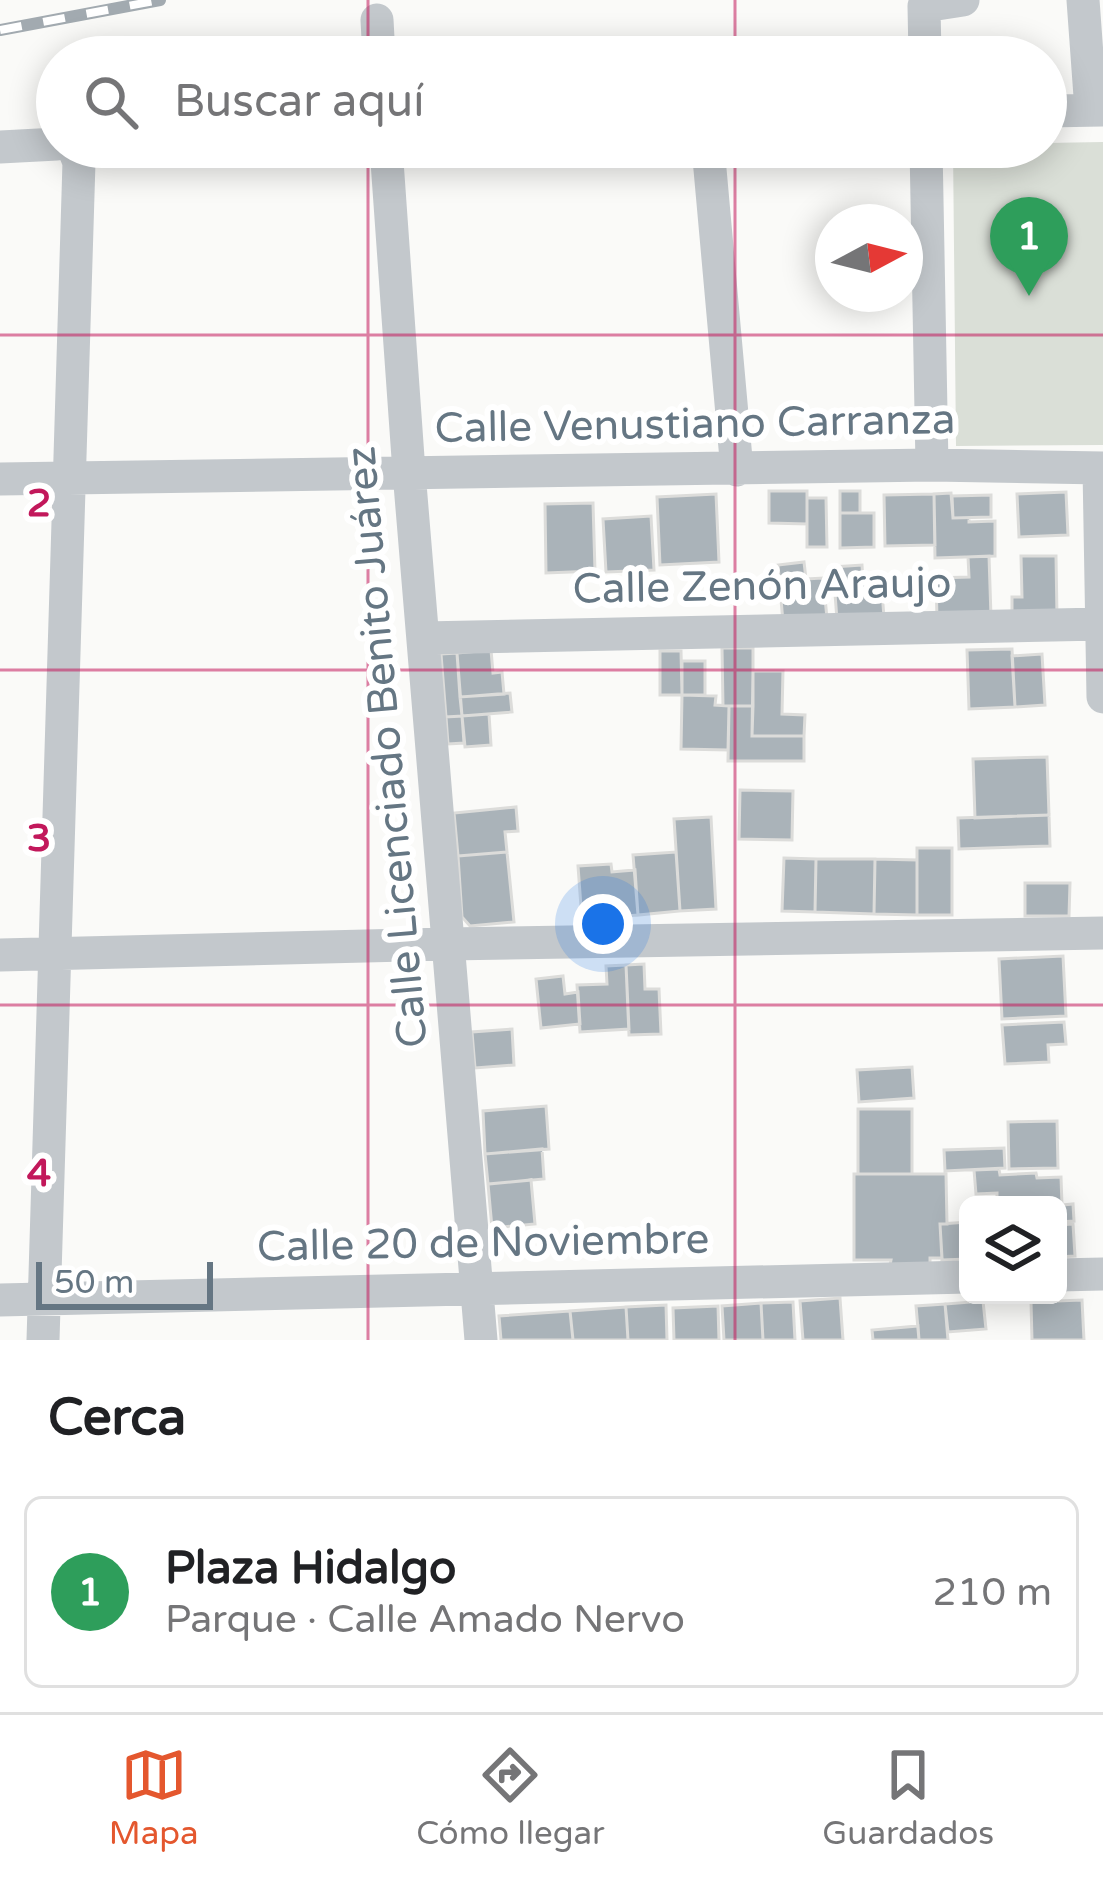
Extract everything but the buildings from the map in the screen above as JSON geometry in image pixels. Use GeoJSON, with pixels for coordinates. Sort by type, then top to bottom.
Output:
{"type":"FeatureCollection","features":[{"type":"Feature","properties":{"kind":"street"},"geometry":{"type":"LineString","coordinates":[[925,36],[924,6],[963,0]]}},
{"type":"Feature","properties":{"kind":"street"},"geometry":{"type":"LineString","coordinates":[[1067,111],[1097,110],[1083,0]]}},
{"type":"Feature","properties":{"kind":"street"},"geometry":{"type":"LineString","coordinates":[[377,20],[378,36]]}},
{"type":"Feature","properties":{"kind":"street"},"geometry":{"type":"LineString","coordinates":[[0,147],[36,149]]}},
{"type":"Feature","properties":{"kind":"street"},"geometry":{"type":"LineString","coordinates":[[43,1340],[67,478],[70,168]]}},
{"type":"Feature","properties":{"kind":"street","name":"Calle Licenciado Benito Juárez"},"geometry":{"type":"LineString","coordinates":[[387,168],[481,1340]]}},
{"type":"Feature","properties":{"kind":"street"},"geometry":{"type":"LineString","coordinates":[[710,168],[737,470]]}},
{"type":"Feature","properties":{"kind":"street"},"geometry":{"type":"LineString","coordinates":[[926,168],[932,465]]}},
{"type":"Feature","properties":{"kind":"street","name":"Calle Venustiano Carranza"},"geometry":{"type":"LineString","coordinates":[[0,479],[932,465],[1101,468]]}},
{"type":"Feature","properties":{"kind":"street"},"geometry":{"type":"LineString","coordinates":[[1101,468],[1103,697]]}},
{"type":"Feature","properties":{"kind":"street","name":"Calle Zenón Araujo"},"geometry":{"type":"LineString","coordinates":[[423,638],[1102,624]]}},
{"type":"Feature","properties":{"kind":"street"},"geometry":{"type":"LineString","coordinates":[[0,955],[1103,933]]}},
{"type":"Feature","properties":{"kind":"street"},"geometry":{"type":"LineString","coordinates":[[1067,1275],[1103,1274]]}},
{"type":"Feature","properties":{"kind":"street","name":"Calle 20 de Noviembre"},"geometry":{"type":"LineString","coordinates":[[0,1300],[959,1277]]}},
{"type":"Feature","properties":{"kind":"shaded area"},"geometry":{"type":"Polygon","coordinates":[[[1103,142],[1103,445],[956,446],[953,168],[1067,168],[1067,143],[1103,142]]]}},
{"type":"Feature","properties":{"kind":"railway"},"geometry":{"type":"LineString","coordinates":[[0,30],[160,0]]}},
{"type":"Feature","properties":{"kind":"place","name":"Plaza Hidalgo"},"geometry":{"type":"Point","coordinates":[1029,296]}}]}
